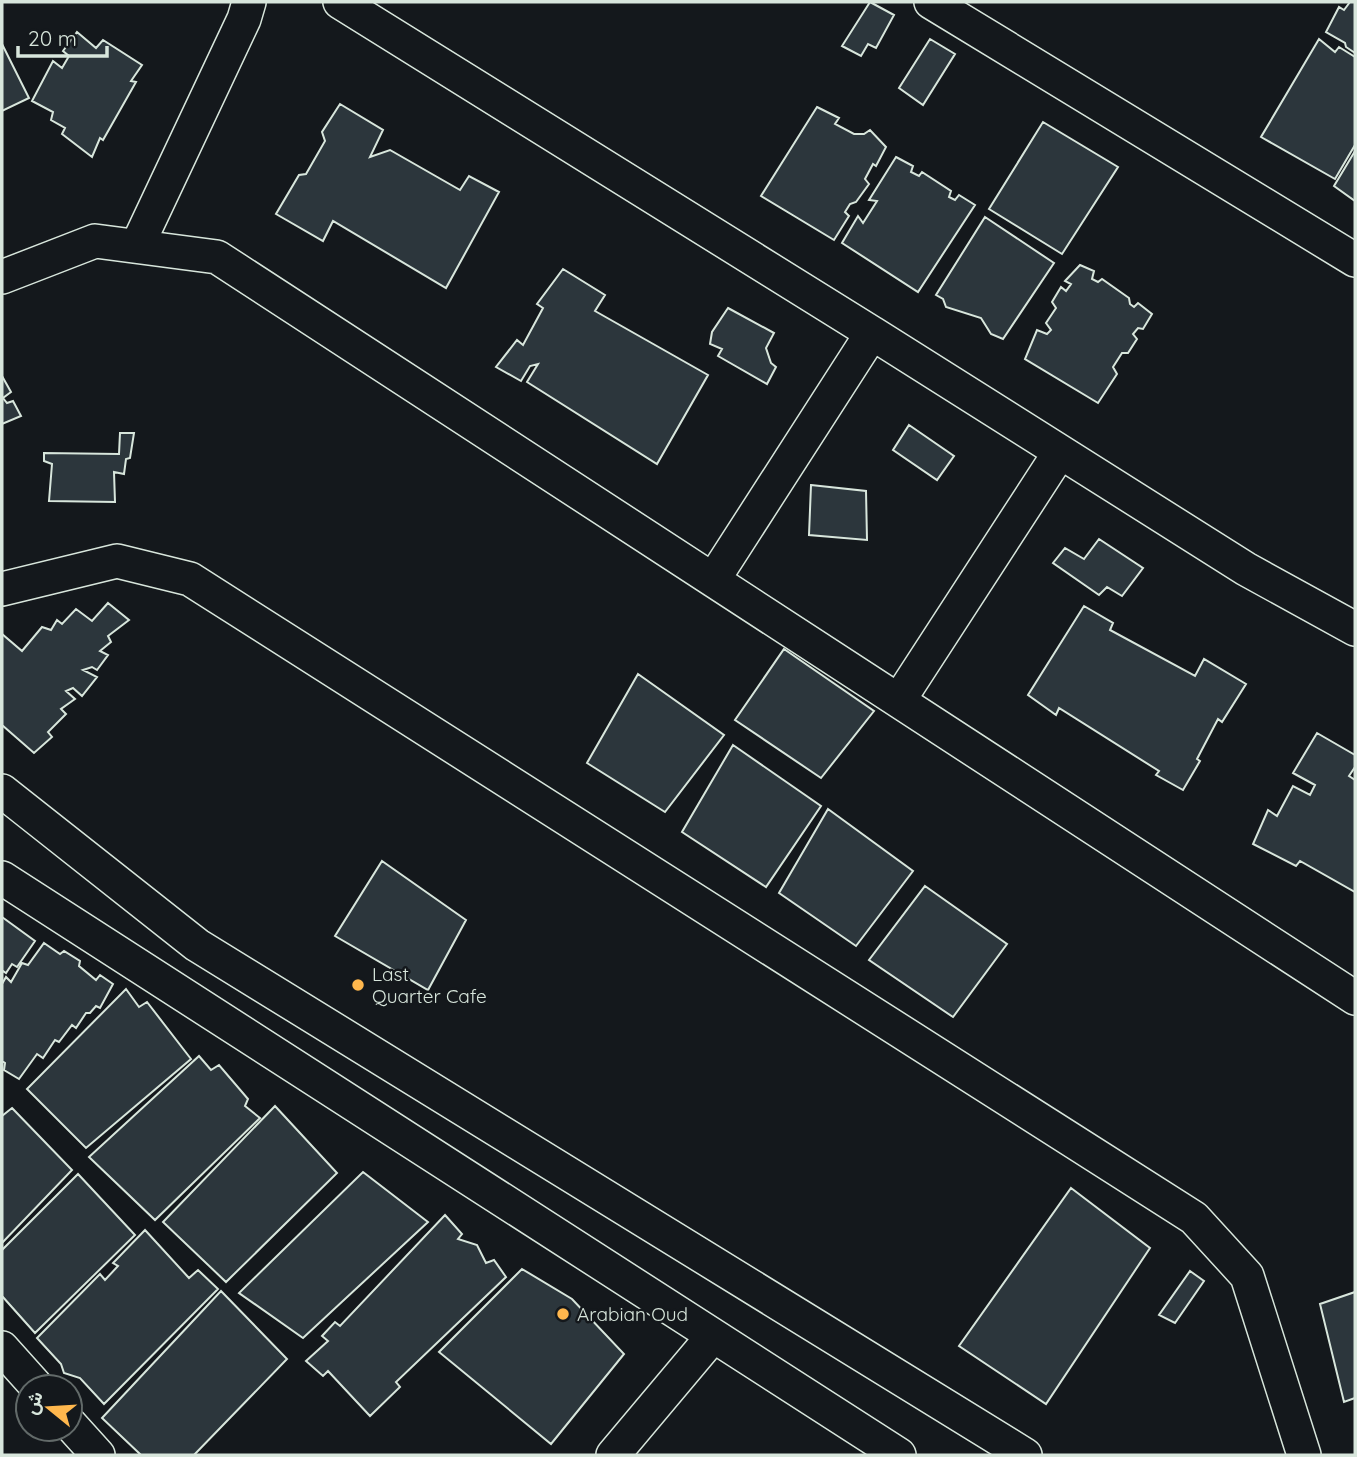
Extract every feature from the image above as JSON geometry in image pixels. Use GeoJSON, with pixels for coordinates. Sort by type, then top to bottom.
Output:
{"type":"FeatureCollection","features":[{"type":"Feature","properties":{"kind":"street"},"geometry":{"type":"LineString","coordinates":[[137,246],[244,19],[249,2]]}},
{"type":"Feature","properties":{"kind":"street"},"geometry":{"type":"LineString","coordinates":[[340,2],[1246,569],[1355,629]]}},
{"type":"Feature","properties":{"kind":"street"},"geometry":{"type":"LineString","coordinates":[[931,2],[1355,260]]}},
{"type":"Feature","properties":{"kind":"street"},"geometry":{"type":"LineString","coordinates":[[2,277],[95,241],[217,257],[1355,998]]}},
{"type":"Feature","properties":{"kind":"street"},"geometry":{"type":"LineString","coordinates":[[713,580],[872,333]]}},
{"type":"Feature","properties":{"kind":"street"},"geometry":{"type":"LineString","coordinates":[[899,701],[1060,452]]}},
{"type":"Feature","properties":{"kind":"street"},"geometry":{"type":"LineString","coordinates":[[2,589],[117,561],[190,579],[1194,1218],[1247,1276],[1304,1455]]}},
{"type":"Feature","properties":{"kind":"street"},"geometry":{"type":"LineString","coordinates":[[2,791],[197,945],[1026,1455]]}},
{"type":"Feature","properties":{"kind":"street"},"geometry":{"type":"LineString","coordinates":[[2,878],[899,1455]]}},
{"type":"Feature","properties":{"kind":"street"},"geometry":{"type":"LineString","coordinates":[[613,1455],[713,1336]]}},
{"type":"Feature","properties":{"kind":"street"},"geometry":{"type":"LineString","coordinates":[[2,1348],[24,1373]]}},
{"type":"Feature","properties":{"kind":"street"},"geometry":{"type":"LineString","coordinates":[[84,1440],[98,1455]]}},
{"type":"Feature","properties":{"kind":"building"},"geometry":{"type":"Polygon","coordinates":[[[870,2],[894,15],[876,48],[868,44],[861,56],[842,46],[870,2]]]}},
{"type":"Feature","properties":{"kind":"building"},"geometry":{"type":"Polygon","coordinates":[[[1350,2],[1355,2],[1355,53],[1346,47],[1345,43],[1326,32],[1339,7],[1344,10],[1350,2]]]}},
{"type":"Feature","properties":{"kind":"building"},"geometry":{"type":"Polygon","coordinates":[[[77,32],[96,48],[103,40],[142,65],[131,81],[136,82],[103,140],[100,138],[92,157],[62,134],[65,128],[51,120],[53,112],[32,101],[53,61],[62,68],[69,56],[63,51],[77,32]]]}},
{"type":"Feature","properties":{"kind":"building"},"geometry":{"type":"Polygon","coordinates":[[[930,39],[955,54],[923,105],[899,88],[930,39]]]}},
{"type":"Feature","properties":{"kind":"building"},"geometry":{"type":"Polygon","coordinates":[[[1319,39],[1335,52],[1339,47],[1355,57],[1355,145],[1335,179],[1261,137],[1319,39]]]}},
{"type":"Feature","properties":{"kind":"building"},"geometry":{"type":"Polygon","coordinates":[[[2,44],[29,98],[2,111],[2,44]]]}},
{"type":"Feature","properties":{"kind":"building"},"geometry":{"type":"Polygon","coordinates":[[[340,104],[383,130],[370,157],[390,150],[460,190],[469,176],[499,192],[446,288],[333,221],[323,241],[276,214],[299,175],[306,174],[325,141],[322,132],[340,104]]]}},
{"type":"Feature","properties":{"kind":"building"},"geometry":{"type":"Polygon","coordinates":[[[817,107],[839,118],[835,124],[854,134],[864,134],[870,130],[886,147],[865,179],[869,184],[845,212],[849,216],[834,240],[761,196],[817,107]]]}},
{"type":"Feature","properties":{"kind":"building"},"geometry":{"type":"Polygon","coordinates":[[[1043,122],[1118,167],[1062,254],[989,209],[1043,122]]]}},
{"type":"Feature","properties":{"kind":"building"},"geometry":{"type":"Polygon","coordinates":[[[1355,151],[1355,201],[1334,186],[1355,151]]]}},
{"type":"Feature","properties":{"kind":"building"},"geometry":{"type":"Polygon","coordinates":[[[896,157],[913,166],[911,172],[919,176],[922,172],[951,191],[949,197],[955,200],[959,195],[975,205],[918,292],[842,243],[858,216],[863,223],[877,201],[869,200],[896,157]]]}},
{"type":"Feature","properties":{"kind":"building"},"geometry":{"type":"Polygon","coordinates":[[[985,217],[1054,263],[1003,339],[991,334],[981,318],[946,307],[943,299],[936,295],[985,217]]]}},
{"type":"Feature","properties":{"kind":"building"},"geometry":{"type":"Polygon","coordinates":[[[1080,265],[1094,271],[1092,279],[1098,282],[1102,279],[1129,298],[1134,307],[1138,303],[1152,314],[1143,329],[1138,328],[1133,334],[1137,339],[1128,353],[1122,353],[1113,367],[1117,374],[1098,403],[1025,359],[1037,330],[1047,334],[1051,330],[1046,323],[1056,308],[1052,302],[1061,287],[1066,291],[1071,284],[1065,281],[1080,265]]]}},
{"type":"Feature","properties":{"kind":"building"},"geometry":{"type":"Polygon","coordinates":[[[563,269],[605,295],[595,311],[708,375],[657,464],[527,382],[538,364],[530,366],[521,381],[496,367],[517,340],[523,345],[543,308],[537,304],[563,269]]]}},
{"type":"Feature","properties":{"kind":"building"},"geometry":{"type":"Polygon","coordinates":[[[728,308],[774,333],[766,348],[771,363],[776,367],[767,384],[718,356],[722,349],[710,344],[712,332],[728,308]]]}},
{"type":"Feature","properties":{"kind":"building"},"geometry":{"type":"Polygon","coordinates":[[[2,376],[11,392],[3,398],[7,403],[13,401],[21,416],[2,424],[2,376]]]}},
{"type":"Feature","properties":{"kind":"building"},"geometry":{"type":"Polygon","coordinates":[[[909,425],[954,456],[937,480],[893,450],[909,425]]]}},
{"type":"Feature","properties":{"kind":"building"},"geometry":{"type":"Polygon","coordinates":[[[120,433],[134,433],[124,474],[114,472],[115,502],[49,501],[52,464],[44,461],[44,453],[119,454],[120,433]]]}},
{"type":"Feature","properties":{"kind":"building"},"geometry":{"type":"Polygon","coordinates":[[[811,485],[866,491],[867,540],[809,535],[811,485]]]}},
{"type":"Feature","properties":{"kind":"building"},"geometry":{"type":"Polygon","coordinates":[[[1099,539],[1143,568],[1122,596],[1107,587],[1099,595],[1053,563],[1065,548],[1084,559],[1099,539]]]}},
{"type":"Feature","properties":{"kind":"building"},"geometry":{"type":"Polygon","coordinates":[[[108,603],[129,620],[108,636],[111,642],[100,651],[108,655],[97,670],[92,667],[83,670],[97,677],[82,696],[73,688],[66,691],[75,699],[61,709],[66,714],[48,732],[52,737],[34,753],[2,725],[2,634],[22,651],[42,627],[51,630],[57,620],[62,624],[76,609],[92,621],[108,603]]]}},
{"type":"Feature","properties":{"kind":"building"},"geometry":{"type":"Polygon","coordinates":[[[1084,606],[1113,623],[1110,630],[1195,676],[1204,659],[1246,684],[1222,722],[1218,719],[1197,759],[1200,761],[1183,790],[1156,775],[1159,771],[1059,708],[1056,715],[1028,695],[1084,606]]]}},
{"type":"Feature","properties":{"kind":"building"},"geometry":{"type":"Polygon","coordinates":[[[784,649],[874,711],[821,778],[735,720],[784,649]]]}},
{"type":"Feature","properties":{"kind":"building"},"geometry":{"type":"Polygon","coordinates":[[[638,674],[724,735],[665,812],[587,763],[638,674]]]}},
{"type":"Feature","properties":{"kind":"building"},"geometry":{"type":"Polygon","coordinates":[[[1317,733],[1355,755],[1355,767],[1349,776],[1355,780],[1355,892],[1300,861],[1296,866],[1253,844],[1268,810],[1277,816],[1293,786],[1310,795],[1315,785],[1293,773],[1317,733]]]}},
{"type":"Feature","properties":{"kind":"building"},"geometry":{"type":"Polygon","coordinates":[[[733,745],[821,806],[766,887],[682,832],[733,745]]]}},
{"type":"Feature","properties":{"kind":"building"},"geometry":{"type":"Polygon","coordinates":[[[828,809],[913,871],[856,946],[779,893],[828,809]]]}},
{"type":"Feature","properties":{"kind":"building"},"geometry":{"type":"Polygon","coordinates":[[[382,861],[466,920],[428,990],[335,936],[382,861]]]}},
{"type":"Feature","properties":{"kind":"building"},"geometry":{"type":"Polygon","coordinates":[[[925,886],[1007,944],[953,1017],[869,960],[925,886]]]}},
{"type":"Feature","properties":{"kind":"building"},"geometry":{"type":"Polygon","coordinates":[[[2,917],[35,941],[17,967],[12,964],[6,973],[2,973],[2,917]]]}},
{"type":"Feature","properties":{"kind":"building"},"geometry":{"type":"Polygon","coordinates":[[[44,943],[60,954],[64,951],[80,961],[79,966],[96,980],[100,975],[113,984],[100,1008],[96,1006],[90,1013],[86,1013],[76,1028],[72,1025],[59,1042],[55,1040],[43,1058],[37,1054],[19,1079],[4,1070],[5,1063],[2,1061],[2,984],[6,977],[11,982],[22,963],[28,965],[44,943]]]}},
{"type":"Feature","properties":{"kind":"building"},"geometry":{"type":"Polygon","coordinates":[[[126,989],[139,1007],[147,1002],[191,1059],[86,1148],[27,1089],[126,989]]]}},
{"type":"Feature","properties":{"kind":"building"},"geometry":{"type":"Polygon","coordinates":[[[199,1056],[211,1070],[219,1065],[248,1099],[245,1106],[260,1118],[155,1220],[89,1157],[199,1056]]]}},
{"type":"Feature","properties":{"kind":"building"},"geometry":{"type":"Polygon","coordinates":[[[275,1106],[337,1173],[226,1282],[163,1222],[275,1106]]]}},
{"type":"Feature","properties":{"kind":"building"},"geometry":{"type":"Polygon","coordinates":[[[12,1108],[72,1170],[2,1243],[2,1116],[12,1108]]]}},
{"type":"Feature","properties":{"kind":"building"},"geometry":{"type":"Polygon","coordinates":[[[363,1172],[428,1222],[303,1338],[239,1293],[363,1172]]]}},
{"type":"Feature","properties":{"kind":"building"},"geometry":{"type":"Polygon","coordinates":[[[78,1174],[135,1235],[35,1333],[2,1296],[2,1250],[78,1174]]]}},
{"type":"Feature","properties":{"kind":"building"},"geometry":{"type":"Polygon","coordinates":[[[1071,1188],[1150,1248],[1046,1404],[959,1346],[1071,1188]]]}},
{"type":"Feature","properties":{"kind":"building"},"geometry":{"type":"Polygon","coordinates":[[[445,1215],[462,1234],[458,1239],[477,1245],[486,1263],[494,1260],[506,1277],[396,1382],[400,1387],[370,1416],[328,1371],[323,1376],[306,1361],[328,1341],[322,1336],[335,1322],[340,1326],[445,1215]]]}},
{"type":"Feature","properties":{"kind":"building"},"geometry":{"type":"Polygon","coordinates":[[[145,1230],[189,1278],[198,1270],[218,1289],[104,1404],[84,1382],[84,1373],[64,1373],[61,1364],[37,1338],[100,1274],[105,1280],[118,1266],[113,1263],[145,1230]]]}},
{"type":"Feature","properties":{"kind":"building"},"geometry":{"type":"Polygon","coordinates":[[[522,1269],[572,1299],[624,1354],[551,1444],[439,1352],[522,1269]]]}},
{"type":"Feature","properties":{"kind":"building"},"geometry":{"type":"Polygon","coordinates":[[[1190,1271],[1204,1281],[1175,1323],[1159,1315],[1190,1271]]]}},
{"type":"Feature","properties":{"kind":"building"},"geometry":{"type":"Polygon","coordinates":[[[221,1291],[287,1359],[194,1455],[141,1455],[102,1418],[221,1291]]]}},
{"type":"Feature","properties":{"kind":"building"},"geometry":{"type":"Polygon","coordinates":[[[1355,1292],[1355,1398],[1344,1402],[1320,1304],[1355,1292]]]}},
{"type":"Feature","properties":{"kind":"place","name":"Last Quarter Cafe"},"geometry":{"type":"Point","coordinates":[358,985]}},
{"type":"Feature","properties":{"kind":"place","name":"Arabian Oud"},"geometry":{"type":"Point","coordinates":[563,1314]}}]}
